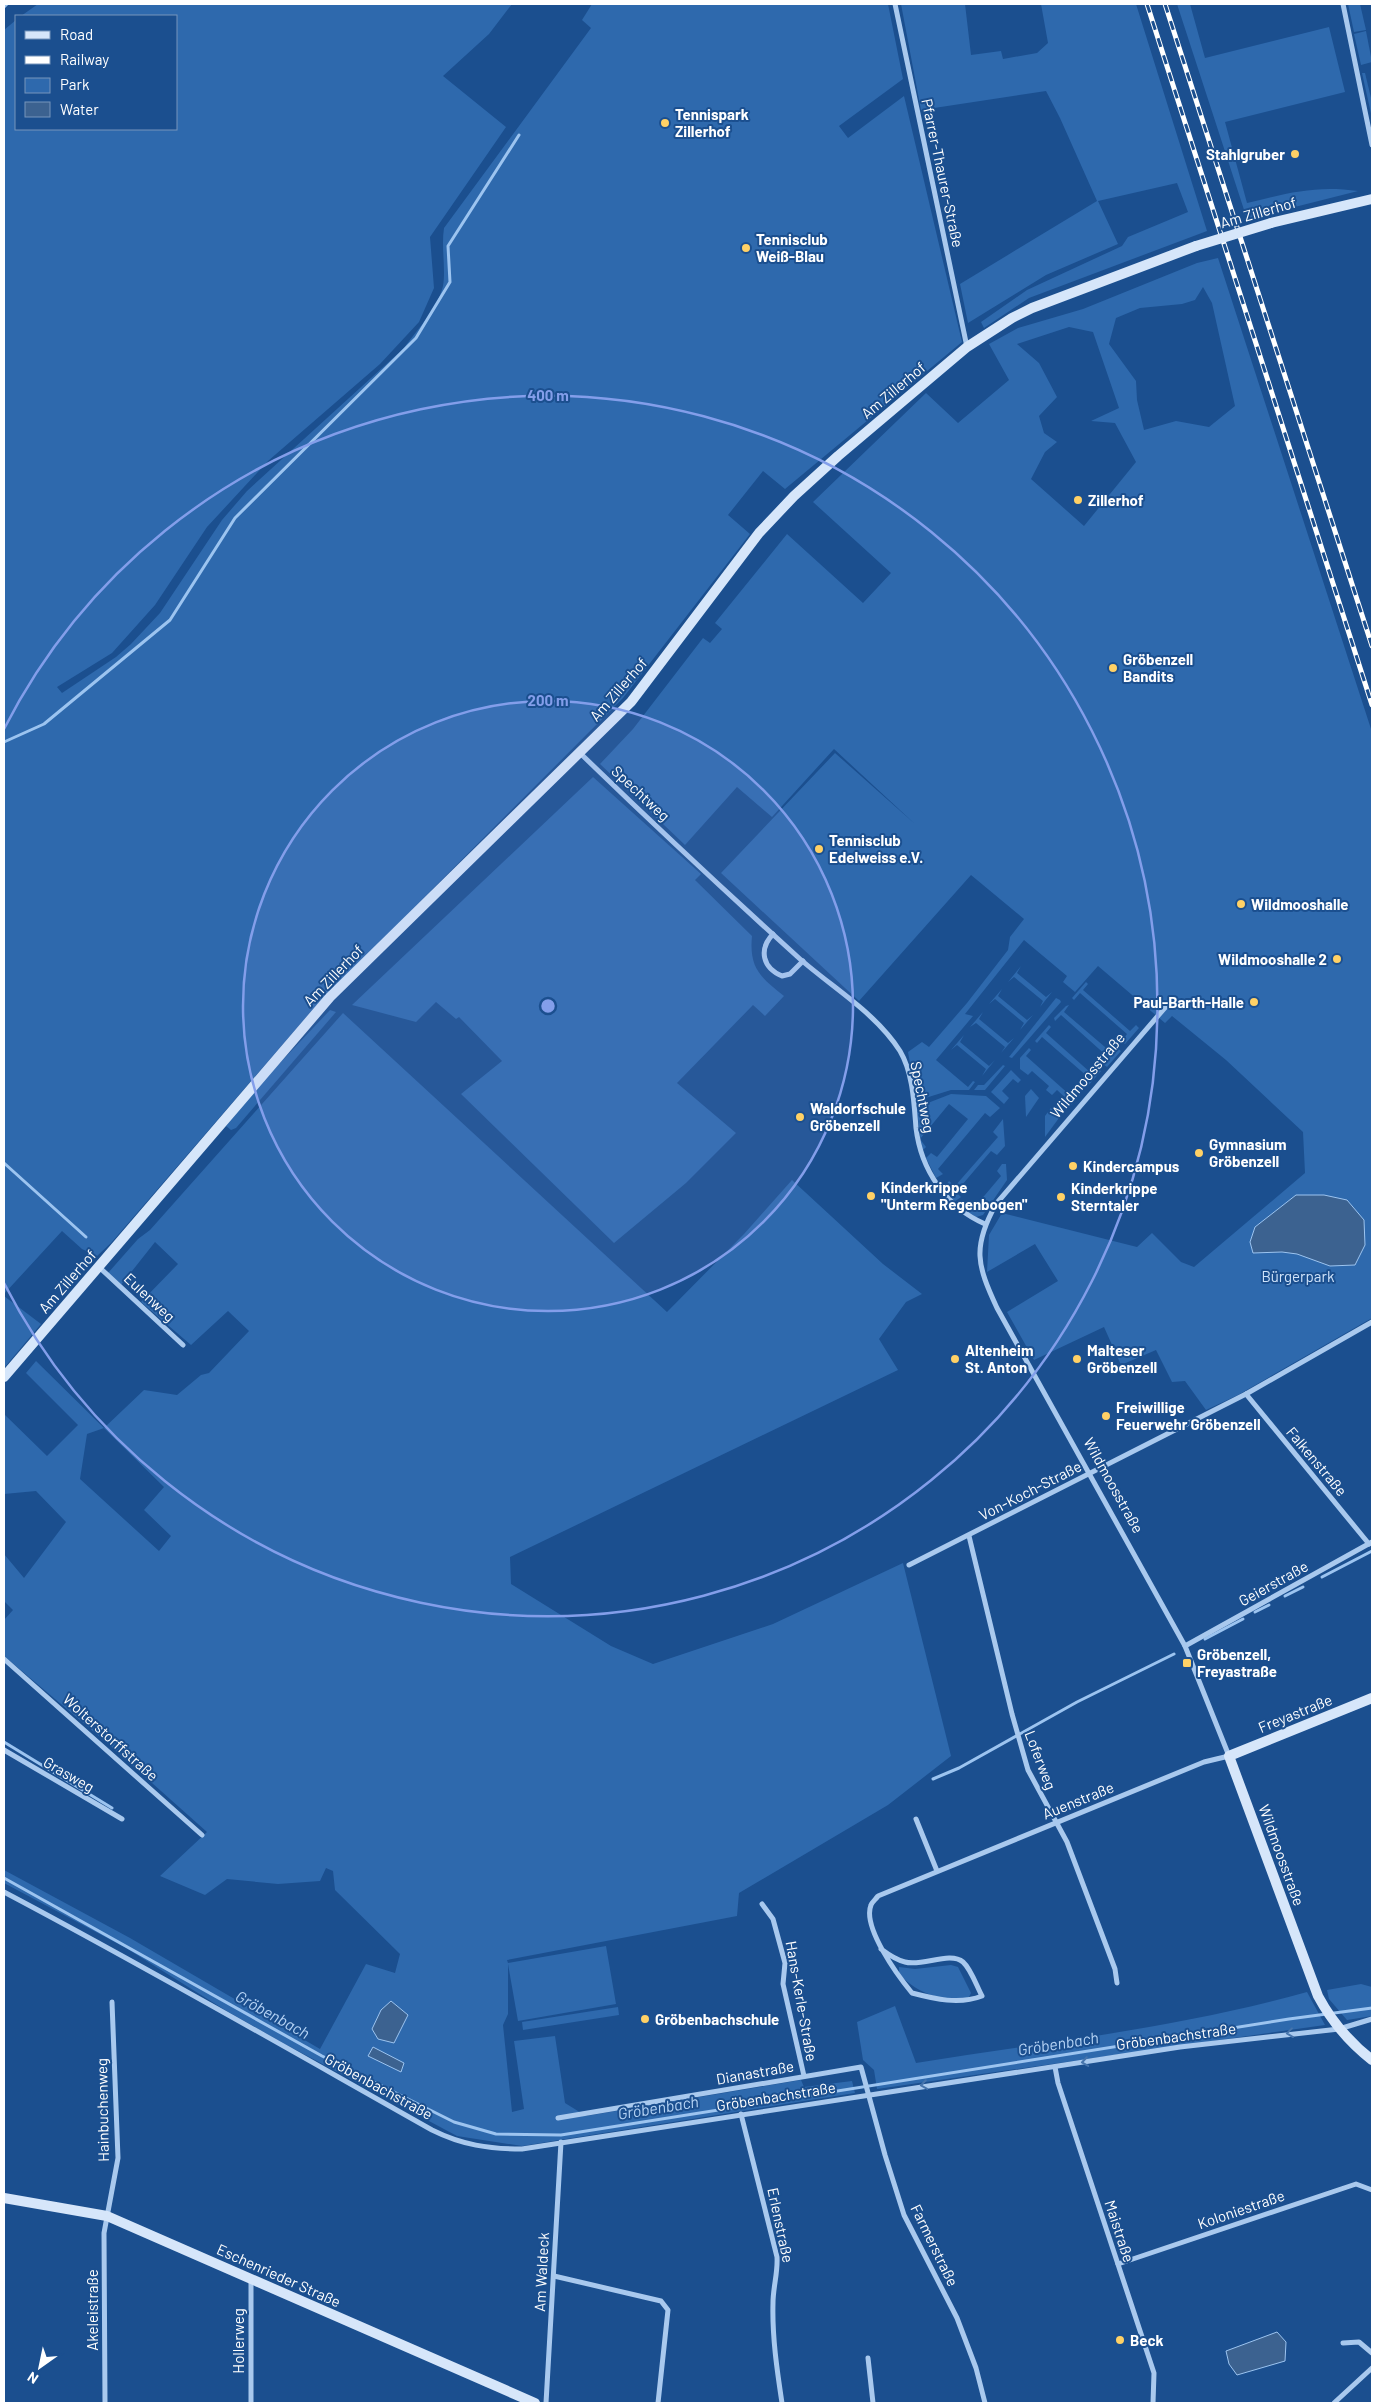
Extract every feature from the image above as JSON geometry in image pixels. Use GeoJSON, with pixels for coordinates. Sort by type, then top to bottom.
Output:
{"type":"FeatureCollection","features":[{"type":"Feature","properties":{"kind":"street","name":"Pfarrer-Thaurer-Straße"},"geometry":{"type":"LineString","coordinates":[[895,4],[967,347]]}},
{"type":"Feature","properties":{"kind":"street"},"geometry":{"type":"LineString","coordinates":[[1343,4],[1372,145]]}},
{"type":"Feature","properties":{"kind":"street","name":"Am Zillerhof"},"geometry":{"type":"LineString","coordinates":[[4,1377],[330,997],[631,702],[759,533],[824,468],[967,347],[1032,308],[1196,246],[1271,224],[1372,199]]}},
{"type":"Feature","properties":{"kind":"street","name":"Spechtweg"},"geometry":{"type":"LineString","coordinates":[[580,753],[773,934],[882,1027],[901,1052],[909,1076],[922,1154],[929,1172],[938,1187],[957,1208],[967,1216],[985,1224]]}},
{"type":"Feature","properties":{"kind":"street"},"geometry":{"type":"LineString","coordinates":[[773,934],[767,941],[764,954],[765,963],[772,972],[782,976],[790,974],[803,961]]}},
{"type":"Feature","properties":{"kind":"street","name":"Wildmoosstraße"},"geometry":{"type":"LineString","coordinates":[[1169,1003],[1001,1198],[985,1224],[980,1260],[981,1274],[1016,1344],[1185,1646],[1324,2006],[1339,2029],[1354,2046],[1372,2060]]}},
{"type":"Feature","properties":{"kind":"street","name":"Eulenweg"},"geometry":{"type":"LineString","coordinates":[[99,1267],[183,1345]]}},
{"type":"Feature","properties":{"kind":"street","name":"Von-Koch-Straße"},"geometry":{"type":"LineString","coordinates":[[909,1565],[1246,1394],[1372,1322]]}},
{"type":"Feature","properties":{"kind":"street","name":"Falkenstraße"},"geometry":{"type":"LineString","coordinates":[[1246,1394],[1371,1543]]}},
{"type":"Feature","properties":{"kind":"street","name":"Loferweg"},"geometry":{"type":"LineString","coordinates":[[969,1536],[1012,1714],[1028,1770],[1073,1857],[1115,1970],[1117,1983]]}},
{"type":"Feature","properties":{"kind":"street","name":"Geierstraße"},"geometry":{"type":"LineString","coordinates":[[1185,1646],[1371,1543]]}},
{"type":"Feature","properties":{"kind":"street","name":"Wolterstorffstraße"},"geometry":{"type":"LineString","coordinates":[[4,1659],[202,1835]]}},
{"type":"Feature","properties":{"kind":"street","name":"Freyastraße"},"geometry":{"type":"LineString","coordinates":[[1229,1756],[1372,1698]]}},
{"type":"Feature","properties":{"kind":"street","name":"Grasweg"},"geometry":{"type":"LineString","coordinates":[[4,1750],[122,1819]]}},
{"type":"Feature","properties":{"kind":"street","name":"Auenstraße"},"geometry":{"type":"LineString","coordinates":[[881,1949],[894,1958],[906,1963],[918,1964],[953,1957],[963,1962],[982,1996],[972,2000],[956,2001],[912,1993],[881,1949],[869,1916],[871,1904],[878,1896],[937,1870],[1204,1762],[1229,1756]]}},
{"type":"Feature","properties":{"kind":"street"},"geometry":{"type":"LineString","coordinates":[[916,1819],[937,1870]]}},
{"type":"Feature","properties":{"kind":"street","name":"Gröbenbachstraße"},"geometry":{"type":"LineString","coordinates":[[4,1892],[119,1953],[281,2046],[454,2141],[493,2149],[522,2149],[867,2092],[1055,2067],[1180,2047],[1339,2029],[1372,2019]]}},
{"type":"Feature","properties":{"kind":"street","name":"Hans-Kerle-Straße"},"geometry":{"type":"LineString","coordinates":[[762,1904],[773,1919],[785,1963],[783,1984],[804,2076]]}},
{"type":"Feature","properties":{"kind":"street","name":"Hainbuchenweg"},"geometry":{"type":"LineString","coordinates":[[107,2216],[118,2158],[112,2002]]}},
{"type":"Feature","properties":{"kind":"street","name":"Dianastraße"},"geometry":{"type":"LineString","coordinates":[[558,2118],[861,2067],[867,2092]]}},
{"type":"Feature","properties":{"kind":"street","name":"Maistraße"},"geometry":{"type":"LineString","coordinates":[[1055,2067],[1058,2083],[1154,2373],[1153,2403]]}},
{"type":"Feature","properties":{"kind":"street","name":"Farmerstraße"},"geometry":{"type":"LineString","coordinates":[[867,2092],[904,2215],[957,2318],[976,2368],[985,2403]]}},
{"type":"Feature","properties":{"kind":"street","name":"Erlenstraße"},"geometry":{"type":"LineString","coordinates":[[741,2114],[777,2257],[778,2274],[773,2301],[775,2353],[782,2403]]}},
{"type":"Feature","properties":{"kind":"street","name":"Am Waldeck"},"geometry":{"type":"LineString","coordinates":[[546,2403],[561,2142]]}},
{"type":"Feature","properties":{"kind":"street","name":"Koloniestraße"},"geometry":{"type":"LineString","coordinates":[[1118,2264],[1356,2184],[1372,2190]]}},
{"type":"Feature","properties":{"kind":"street","name":"Eschenrieder Straße"},"geometry":{"type":"LineString","coordinates":[[4,2198],[107,2216],[535,2403]]}},
{"type":"Feature","properties":{"kind":"street","name":"Akeleistraße"},"geometry":{"type":"LineString","coordinates":[[105,2403],[104,2233],[107,2216]]}},
{"type":"Feature","properties":{"kind":"street"},"geometry":{"type":"LineString","coordinates":[[554,2276],[661,2300],[668,2310],[658,2403]]}},
{"type":"Feature","properties":{"kind":"street","name":"Hollerweg"},"geometry":{"type":"LineString","coordinates":[[251,2279],[251,2403]]}},
{"type":"Feature","properties":{"kind":"street"},"geometry":{"type":"LineString","coordinates":[[1343,2343],[1359,2342],[1372,2352]]}},
{"type":"Feature","properties":{"kind":"street"},"geometry":{"type":"LineString","coordinates":[[868,2358],[873,2403]]}},
{"type":"Feature","properties":{"kind":"street"},"geometry":{"type":"LineString","coordinates":[[1334,2403],[1372,2368]]}},
{"type":"Feature","properties":{"kind":"green space"},"geometry":{"type":"Polygon","coordinates":[[[38,4],[512,4],[489,34],[443,76],[506,127],[430,237],[434,288],[419,322],[380,364],[268,461],[207,527],[155,605],[112,653],[57,687],[62,693],[116,657],[131,644],[160,613],[222,520],[247,491],[404,348],[421,326],[437,302],[443,286],[444,228],[591,28],[582,20],[592,4],[888,4],[903,79],[839,126],[848,138],[904,96],[962,342],[785,489],[763,471],[728,515],[750,534],[623,698],[315,1007],[111,1243],[97,1256],[82,1249],[62,1231],[4,1294],[4,30],[15,21],[15,130],[178,130],[178,15],[22,15],[38,4]]]}},
{"type":"Feature","properties":{"kind":"green space"},"geometry":{"type":"Polygon","coordinates":[[[901,4],[965,4],[971,55],[1001,51],[1003,59],[1037,53],[1048,43],[1041,4],[1136,4],[1207,231],[1029,298],[984,328],[981,322],[1027,290],[1122,246],[1128,237],[1188,212],[1177,183],[1098,201],[1118,244],[1046,275],[968,323],[960,284],[1097,201],[1046,91],[921,110],[901,4]]]}},
{"type":"Feature","properties":{"kind":"green space"},"geometry":{"type":"Polygon","coordinates":[[[1177,4],[1190,4],[1205,58],[1329,27],[1345,92],[1225,122],[1247,203],[1289,193],[1315,190],[1343,189],[1358,191],[1247,219],[1177,4]]]}},
{"type":"Feature","properties":{"kind":"green space"},"geometry":{"type":"Polygon","coordinates":[[[1348,4],[1360,4],[1366,30],[1354,32],[1348,4]]]}},
{"type":"Feature","properties":{"kind":"green space"},"geometry":{"type":"Polygon","coordinates":[[[1366,31],[1372,62],[1361,65],[1354,34],[1366,31]]]}},
{"type":"Feature","properties":{"kind":"green space"},"geometry":{"type":"Polygon","coordinates":[[[1362,73],[1365,73],[1372,102],[1372,118],[1362,73]]]}},
{"type":"Feature","properties":{"kind":"green space","name":"Bürgerpark"},"geometry":{"type":"Polygon","coordinates":[[[1218,258],[1372,732],[1372,1318],[1238,1395],[1206,1410],[1185,1381],[1172,1382],[1156,1350],[1121,1365],[1104,1327],[1034,1360],[1007,1312],[1058,1281],[1035,1244],[987,1272],[989,1235],[1002,1213],[1137,1247],[1152,1233],[1181,1262],[1194,1267],[1305,1173],[1303,1132],[1226,1060],[1172,1016],[1165,1023],[1098,966],[1075,992],[1063,982],[1067,976],[1024,940],[965,1014],[973,1016],[936,1060],[968,1087],[973,1081],[975,1082],[969,1090],[951,1090],[919,1100],[916,1097],[908,1052],[922,1042],[929,1047],[967,1003],[1008,950],[1010,937],[1024,919],[971,875],[859,1001],[721,873],[835,753],[915,824],[834,749],[772,817],[737,787],[685,845],[600,764],[633,729],[703,638],[710,643],[722,629],[715,623],[787,534],[863,603],[891,573],[813,502],[926,393],[958,423],[1009,380],[989,344],[1018,328],[1083,309],[1197,263],[1218,258]],[[1203,287],[1195,300],[1182,304],[1140,308],[1116,318],[1109,344],[1136,381],[1137,400],[1144,430],[1176,421],[1209,427],[1235,406],[1212,303],[1203,287]],[[1069,327],[1017,344],[1039,363],[1057,397],[1039,416],[1044,433],[1057,442],[1045,452],[1031,479],[1084,526],[1136,462],[1115,423],[1091,421],[1119,408],[1093,332],[1069,327]]]}},
{"type":"Feature","properties":{"kind":"green space"},"geometry":{"type":"Polygon","coordinates":[[[593,777],[701,874],[695,880],[752,936],[754,964],[768,983],[784,996],[765,1016],[753,1005],[677,1083],[736,1133],[686,1183],[614,1243],[461,1094],[502,1061],[459,1017],[456,1019],[436,1002],[416,1022],[352,1005],[593,777]]]}},
{"type":"Feature","properties":{"kind":"green space"},"geometry":{"type":"Polygon","coordinates":[[[1021,966],[1017,973],[1046,997],[1052,992],[1040,1007],[1043,1001],[1014,977],[1008,982],[1021,966]]]}},
{"type":"Feature","properties":{"kind":"green space"},"geometry":{"type":"Polygon","coordinates":[[[1086,982],[1088,984],[1083,990],[1130,1031],[1136,1025],[1139,1028],[1125,1044],[1122,1041],[1127,1034],[1080,993],[1074,1000],[1072,998],[1086,982]]]}},
{"type":"Feature","properties":{"kind":"green space"},"geometry":{"type":"Polygon","coordinates":[[[1002,989],[998,996],[1027,1020],[1033,1015],[1020,1030],[1024,1023],[995,999],[989,1004],[1002,989]]]}},
{"type":"Feature","properties":{"kind":"green space"},"geometry":{"type":"Polygon","coordinates":[[[1056,998],[1061,1002],[1012,1058],[1009,1057],[1056,998]]]}},
{"type":"Feature","properties":{"kind":"green space"},"geometry":{"type":"Polygon","coordinates":[[[1069,1005],[1064,1012],[1112,1053],[1117,1048],[1121,1051],[1107,1067],[1103,1064],[1108,1057],[1061,1015],[1055,1021],[1054,1018],[1069,1005]]]}},
{"type":"Feature","properties":{"kind":"green space"},"geometry":{"type":"Polygon","coordinates":[[[330,1010],[336,1012],[236,1128],[231,1130],[226,1126],[262,1082],[330,1010]]]}},
{"type":"Feature","properties":{"kind":"green space"},"geometry":{"type":"Polygon","coordinates":[[[983,1012],[979,1019],[1008,1043],[1014,1038],[1001,1053],[1005,1047],[976,1023],[970,1027],[983,1012]]]}},
{"type":"Feature","properties":{"kind":"green space"},"geometry":{"type":"Polygon","coordinates":[[[343,1013],[667,1312],[744,1234],[792,1180],[883,1264],[922,1294],[906,1302],[879,1339],[898,1370],[510,1557],[511,1584],[611,1646],[653,1664],[773,1624],[903,1563],[951,1756],[888,1805],[739,1893],[737,1916],[507,1960],[508,1963],[606,1946],[616,2004],[518,2021],[508,1964],[508,2014],[503,2025],[512,2112],[524,2109],[514,2041],[555,2036],[565,2103],[586,2116],[801,2080],[804,2087],[852,2081],[855,2093],[522,2146],[457,2136],[285,2044],[225,2010],[126,1948],[4,1883],[4,1870],[130,1938],[320,2049],[366,1964],[395,1973],[400,1954],[335,1890],[333,1871],[326,1868],[320,1881],[278,1884],[227,1879],[205,1895],[160,1876],[207,1832],[106,1742],[4,1656],[4,1620],[13,1610],[4,1601],[4,1554],[24,1578],[66,1522],[36,1491],[4,1494],[4,1414],[47,1456],[78,1425],[26,1373],[36,1361],[104,1428],[144,1390],[177,1395],[201,1375],[209,1373],[249,1331],[228,1311],[191,1345],[141,1302],[178,1264],[155,1242],[121,1285],[108,1273],[138,1239],[150,1230],[343,1013]],[[104,1428],[87,1434],[80,1479],[159,1551],[171,1536],[144,1510],[164,1487],[104,1428]]]}},
{"type":"Feature","properties":{"kind":"green space"},"geometry":{"type":"Polygon","coordinates":[[[1049,1025],[1051,1027],[1046,1033],[1091,1073],[1097,1068],[1101,1071],[1087,1087],[1083,1083],[1088,1077],[1042,1037],[1037,1043],[1035,1041],[1049,1025]]]}},
{"type":"Feature","properties":{"kind":"green space"},"geometry":{"type":"Polygon","coordinates":[[[964,1035],[960,1042],[989,1066],[995,1060],[982,1076],[986,1069],[957,1045],[951,1050],[964,1035]]]}},
{"type":"Feature","properties":{"kind":"green space"},"geometry":{"type":"Polygon","coordinates":[[[1029,1048],[1031,1050],[1026,1056],[1071,1096],[1077,1090],[1081,1094],[1067,1110],[1063,1106],[1068,1100],[1057,1090],[1052,1095],[1046,1090],[1049,1086],[1032,1071],[1028,1075],[1020,1069],[1020,1058],[1029,1048]]]}},
{"type":"Feature","properties":{"kind":"green space"},"geometry":{"type":"Polygon","coordinates":[[[1003,1065],[1005,1066],[985,1090],[974,1090],[978,1085],[984,1085],[1003,1065]]]}},
{"type":"Feature","properties":{"kind":"green space"},"geometry":{"type":"Polygon","coordinates":[[[1011,1070],[1021,1080],[1018,1083],[1013,1079],[1002,1091],[1009,1098],[1004,1104],[991,1092],[1011,1070]]]}},
{"type":"Feature","properties":{"kind":"green space"},"geometry":{"type":"Polygon","coordinates":[[[1031,1089],[1039,1098],[1026,1117],[1025,1096],[1031,1089]]]}},
{"type":"Feature","properties":{"kind":"green space"},"geometry":{"type":"Polygon","coordinates":[[[951,1094],[986,1096],[1000,1108],[990,1117],[985,1113],[938,1169],[943,1174],[936,1178],[926,1158],[931,1153],[937,1157],[968,1119],[949,1104],[920,1138],[917,1110],[920,1106],[951,1094]]]}},
{"type":"Feature","properties":{"kind":"green space"},"geometry":{"type":"Polygon","coordinates":[[[1051,1108],[1059,1118],[1045,1137],[1045,1116],[1051,1108]]]}},
{"type":"Feature","properties":{"kind":"green space"},"geometry":{"type":"Polygon","coordinates":[[[1003,1119],[1005,1146],[997,1155],[991,1151],[956,1192],[961,1197],[954,1202],[943,1189],[949,1181],[955,1186],[998,1137],[993,1132],[1003,1119]]]}},
{"type":"Feature","properties":{"kind":"green space"},"geometry":{"type":"Polygon","coordinates":[[[921,1140],[926,1147],[922,1151],[921,1140]]]}},
{"type":"Feature","properties":{"kind":"green space"},"geometry":{"type":"Polygon","coordinates":[[[1002,1164],[1006,1164],[1007,1180],[983,1215],[976,1217],[964,1210],[969,1204],[974,1208],[1001,1176],[997,1171],[1002,1164]]]}},
{"type":"Feature","properties":{"kind":"green space"},"geometry":{"type":"Polygon","coordinates":[[[4,1296],[41,1324],[4,1368],[4,1296]]]}},
{"type":"Feature","properties":{"kind":"green space"},"geometry":{"type":"Polygon","coordinates":[[[951,1965],[958,1967],[971,1993],[968,1999],[930,1995],[915,1987],[899,1974],[899,1967],[915,1969],[951,1965]]]}},
{"type":"Feature","properties":{"kind":"green space"},"geometry":{"type":"Polygon","coordinates":[[[1361,1984],[1372,1987],[1372,2016],[1347,2020],[1329,1999],[1327,1990],[1361,1984]]]}},
{"type":"Feature","properties":{"kind":"green space"},"geometry":{"type":"Polygon","coordinates":[[[1307,1992],[1325,2025],[877,2089],[874,2070],[863,2060],[857,2022],[895,2006],[916,2063],[1162,2025],[1259,2005],[1307,1992]]]}},
{"type":"Feature","properties":{"kind":"green space"},"geometry":{"type":"Polygon","coordinates":[[[618,2007],[619,2015],[523,2030],[522,2022],[618,2007]]]}},
{"type":"Feature","properties":{"kind":"water"},"geometry":{"type":"Polygon","coordinates":[[[1296,1195],[1324,1195],[1347,1200],[1364,1220],[1365,1245],[1355,1265],[1330,1266],[1297,1254],[1282,1252],[1253,1253],[1250,1242],[1255,1227],[1296,1195]]]}},
{"type":"Feature","properties":{"kind":"water"},"geometry":{"type":"Polygon","coordinates":[[[391,2001],[408,2015],[394,2043],[378,2039],[372,2029],[381,2010],[391,2001]]]}},
{"type":"Feature","properties":{"kind":"water"},"geometry":{"type":"Polygon","coordinates":[[[373,2047],[404,2063],[401,2072],[368,2056],[373,2047]]]}},
{"type":"Feature","properties":{"kind":"water"},"geometry":{"type":"Polygon","coordinates":[[[1277,2332],[1286,2342],[1285,2361],[1237,2375],[1229,2364],[1226,2351],[1277,2332]]]}},
{"type":"Feature","properties":{"kind":"waterway"},"geometry":{"type":"LineString","coordinates":[[4,7],[7,4]]}},
{"type":"Feature","properties":{"kind":"waterway"},"geometry":{"type":"LineString","coordinates":[[4,742],[44,724],[170,620],[235,518],[416,338],[450,282],[448,246],[519,135]]}},
{"type":"Feature","properties":{"kind":"waterway"},"geometry":{"type":"LineString","coordinates":[[4,1163],[86,1237]]}},
{"type":"Feature","properties":{"kind":"waterway"},"geometry":{"type":"LineString","coordinates":[[1322,1577],[1372,1551]]}},
{"type":"Feature","properties":{"kind":"waterway"},"geometry":{"type":"LineString","coordinates":[[1285,1596],[1303,1587]]}},
{"type":"Feature","properties":{"kind":"waterway"},"geometry":{"type":"LineString","coordinates":[[1255,1612],[1269,1605]]}},
{"type":"Feature","properties":{"kind":"waterway"},"geometry":{"type":"LineString","coordinates":[[1205,1639],[1243,1619]]}},
{"type":"Feature","properties":{"kind":"waterway"},"geometry":{"type":"LineString","coordinates":[[933,1779],[959,1768],[1077,1702],[1174,1654]]}},
{"type":"Feature","properties":{"kind":"waterway"},"geometry":{"type":"LineString","coordinates":[[4,1742],[112,1808]]}},
{"type":"Feature","properties":{"kind":"waterway","name":"Gröbenbach"},"geometry":{"type":"LineString","coordinates":[[4,1878],[322,2056],[454,2122],[496,2134],[561,2135],[1289,2019],[1372,2008]]}},
{"type":"Feature","properties":{"kind":"railway"},"geometry":{"type":"LineString","coordinates":[[1147,4],[1372,705]]}},
{"type":"Feature","properties":{"kind":"railway"},"geometry":{"type":"LineString","coordinates":[[1165,4],[1372,646]]}},
{"type":"Feature","properties":{"kind":"place","name":"Tennispark Zillerhof"},"geometry":{"type":"Point","coordinates":[665,123]}},
{"type":"Feature","properties":{"kind":"place","name":"Stahlgruber"},"geometry":{"type":"Point","coordinates":[1295,154]}},
{"type":"Feature","properties":{"kind":"place","name":"Tennisclub Weiß-Blau"},"geometry":{"type":"Point","coordinates":[746,248]}},
{"type":"Feature","properties":{"kind":"place","name":"Zillerhof"},"geometry":{"type":"Point","coordinates":[1078,500]}},
{"type":"Feature","properties":{"kind":"place","name":"Gröbenzell Bandits"},"geometry":{"type":"Point","coordinates":[1113,668]}},
{"type":"Feature","properties":{"kind":"place","name":"Tennisclub Edelweiss e.V."},"geometry":{"type":"Point","coordinates":[819,849]}},
{"type":"Feature","properties":{"kind":"place","name":"Wildmooshalle"},"geometry":{"type":"Point","coordinates":[1241,904]}},
{"type":"Feature","properties":{"kind":"place","name":"Wildmooshalle 2"},"geometry":{"type":"Point","coordinates":[1337,959]}},
{"type":"Feature","properties":{"kind":"place","name":"Paul-Barth-Halle"},"geometry":{"type":"Point","coordinates":[1254,1002]}},
{"type":"Feature","properties":{"kind":"place","name":"Waldorfschule Gröbenzell"},"geometry":{"type":"Point","coordinates":[800,1117]}},
{"type":"Feature","properties":{"kind":"place","name":"Gymnasium Gröbenzell"},"geometry":{"type":"Point","coordinates":[1199,1153]}},
{"type":"Feature","properties":{"kind":"place","name":"Kindercampus"},"geometry":{"type":"Point","coordinates":[1073,1166]}},
{"type":"Feature","properties":{"kind":"place","name":"Kinderkrippe \"Unterm Regenbogen\""},"geometry":{"type":"Point","coordinates":[871,1196]}},
{"type":"Feature","properties":{"kind":"place","name":"Kinderkrippe Sterntaler"},"geometry":{"type":"Point","coordinates":[1061,1197]}},
{"type":"Feature","properties":{"kind":"place","name":"Altenheim St. Anton"},"geometry":{"type":"Point","coordinates":[955,1359]}},
{"type":"Feature","properties":{"kind":"place","name":"Malteser Gröbenzell"},"geometry":{"type":"Point","coordinates":[1077,1359]}},
{"type":"Feature","properties":{"kind":"place","name":"Freiwillige Feuerwehr Gröbenzell"},"geometry":{"type":"Point","coordinates":[1106,1416]}},
{"type":"Feature","properties":{"kind":"place","name":"Gröbenzell, Freyastraße"},"geometry":{"type":"Point","coordinates":[1187,1663]}},
{"type":"Feature","properties":{"kind":"place","name":"Gröbenbachschule"},"geometry":{"type":"Point","coordinates":[645,2019]}},
{"type":"Feature","properties":{"kind":"place","name":"Beck"},"geometry":{"type":"Point","coordinates":[1120,2340]}}]}
